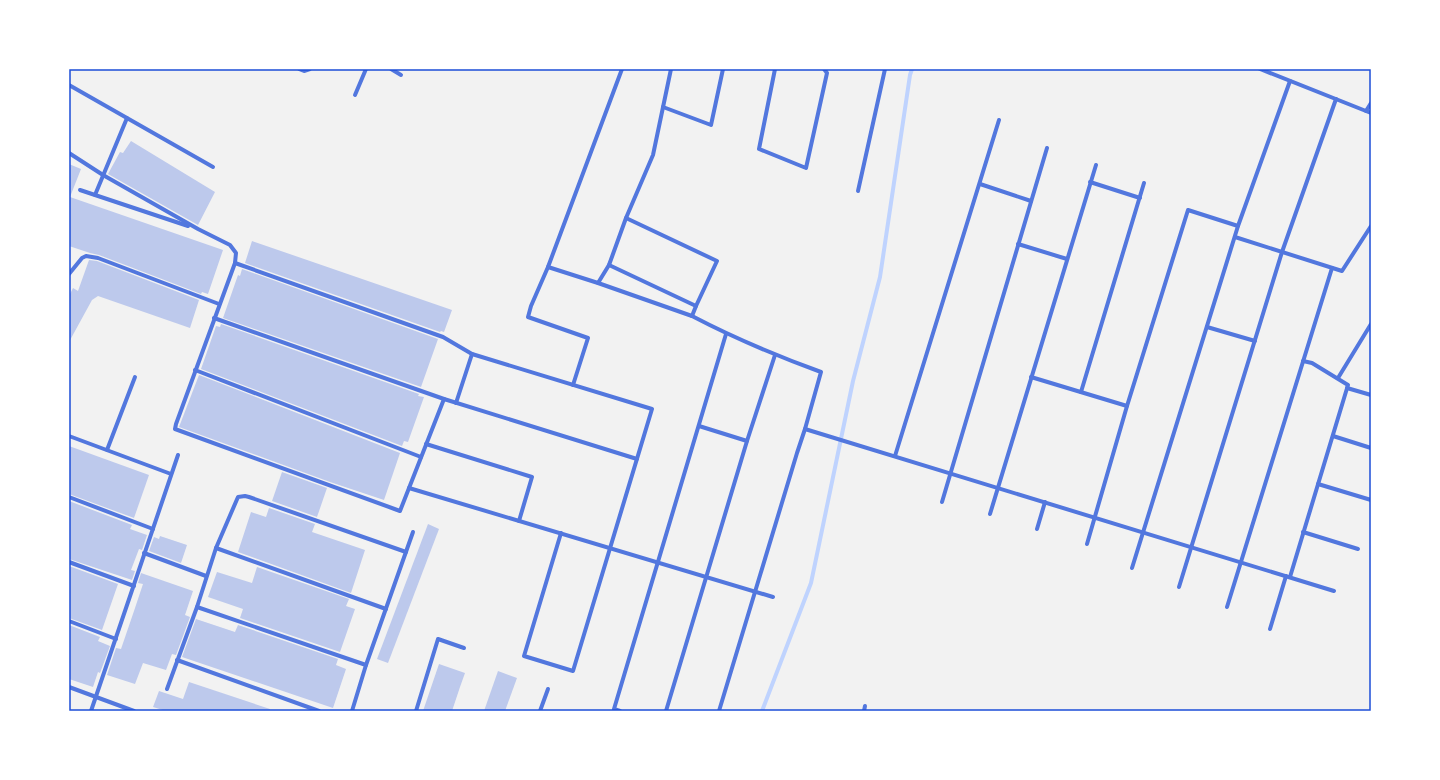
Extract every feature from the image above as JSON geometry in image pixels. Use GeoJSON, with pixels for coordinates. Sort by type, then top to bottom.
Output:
{"type":"FeatureCollection","features":[{"type":"Feature","properties":{"kind":"street"},"geometry":{"type":"LineString","coordinates":[[299,69],[304,71],[310,69]]}},
{"type":"Feature","properties":{"kind":"street"},"geometry":{"type":"LineString","coordinates":[[355,95],[366,69]]}},
{"type":"Feature","properties":{"kind":"street"},"geometry":{"type":"LineString","coordinates":[[391,69],[401,75]]}},
{"type":"Feature","properties":{"kind":"street"},"geometry":{"type":"LineString","coordinates":[[573,385],[588,338],[528,317],[622,69]]}},
{"type":"Feature","properties":{"kind":"street"},"geometry":{"type":"LineString","coordinates":[[598,283],[609,265],[626,218],[653,155],[671,69]]}},
{"type":"Feature","properties":{"kind":"street"},"geometry":{"type":"LineString","coordinates":[[663,107],[711,125],[723,69]]}},
{"type":"Feature","properties":{"kind":"street"},"geometry":{"type":"LineString","coordinates":[[775,69],[759,149],[806,168],[827,72],[824,69]]}},
{"type":"Feature","properties":{"kind":"street"},"geometry":{"type":"LineString","coordinates":[[858,191],[884,69]]}},
{"type":"Feature","properties":{"kind":"street"},"geometry":{"type":"LineString","coordinates":[[1260,69],[1371,113]]}},
{"type":"Feature","properties":{"kind":"street"},"geometry":{"type":"LineString","coordinates":[[1132,568],[1238,226],[1290,81]]}},
{"type":"Feature","properties":{"kind":"street"},"geometry":{"type":"LineString","coordinates":[[69,85],[213,166]]}},
{"type":"Feature","properties":{"kind":"street"},"geometry":{"type":"LineString","coordinates":[[1179,587],[1282,252],[1336,99]]}},
{"type":"Feature","properties":{"kind":"street"},"geometry":{"type":"LineString","coordinates":[[1366,111],[1371,104]]}},
{"type":"Feature","properties":{"kind":"street"},"geometry":{"type":"LineString","coordinates":[[95,195],[127,118]]}},
{"type":"Feature","properties":{"kind":"street"},"geometry":{"type":"LineString","coordinates":[[895,456],[999,120]]}},
{"type":"Feature","properties":{"kind":"street"},"geometry":{"type":"LineString","coordinates":[[942,502],[1047,148]]}},
{"type":"Feature","properties":{"kind":"street"},"geometry":{"type":"LineString","coordinates":[[69,153],[103,175],[232,247],[236,253],[235,263],[195,370],[175,429],[400,511],[444,399]]}},
{"type":"Feature","properties":{"kind":"street"},"geometry":{"type":"LineString","coordinates":[[990,514],[1096,165]]}},
{"type":"Feature","properties":{"kind":"street"},"geometry":{"type":"LineString","coordinates":[[1090,182],[1140,198]]}},
{"type":"Feature","properties":{"kind":"street"},"geometry":{"type":"LineString","coordinates":[[1081,392],[1144,183]]}},
{"type":"Feature","properties":{"kind":"street"},"geometry":{"type":"LineString","coordinates":[[980,184],[1031,201]]}},
{"type":"Feature","properties":{"kind":"street"},"geometry":{"type":"LineString","coordinates":[[80,190],[198,229]]}},
{"type":"Feature","properties":{"kind":"street"},"geometry":{"type":"LineString","coordinates":[[1087,544],[1127,406],[1188,210],[1238,226]]}},
{"type":"Feature","properties":{"kind":"street"},"geometry":{"type":"LineString","coordinates":[[626,218],[717,261],[692,316]]}},
{"type":"Feature","properties":{"kind":"street"},"geometry":{"type":"LineString","coordinates":[[1235,237],[1342,271],[1371,226]]}},
{"type":"Feature","properties":{"kind":"street"},"geometry":{"type":"LineString","coordinates":[[1018,244],[1067,259]]}},
{"type":"Feature","properties":{"kind":"street"},"geometry":{"type":"LineString","coordinates":[[69,274],[82,258],[98,258],[220,304]]}},
{"type":"Feature","properties":{"kind":"street"},"geometry":{"type":"LineString","coordinates":[[235,263],[443,337],[472,354],[652,409],[573,671],[524,656],[561,533]]}},
{"type":"Feature","properties":{"kind":"street"},"geometry":{"type":"LineString","coordinates":[[609,265],[696,306]]}},
{"type":"Feature","properties":{"kind":"street"},"geometry":{"type":"LineString","coordinates":[[548,267],[692,316],[726,334],[775,355],[821,372],[719,711]]}},
{"type":"Feature","properties":{"kind":"street"},"geometry":{"type":"LineString","coordinates":[[1227,607],[1332,268]]}},
{"type":"Feature","properties":{"kind":"street"},"geometry":{"type":"LineString","coordinates":[[214,318],[444,399],[637,459]]}},
{"type":"Feature","properties":{"kind":"street"},"geometry":{"type":"LineString","coordinates":[[1338,378],[1371,324]]}},
{"type":"Feature","properties":{"kind":"street"},"geometry":{"type":"LineString","coordinates":[[1207,327],[1255,341]]}},
{"type":"Feature","properties":{"kind":"street"},"geometry":{"type":"LineString","coordinates":[[620,711],[614,710],[726,334]]}},
{"type":"Feature","properties":{"kind":"street"},"geometry":{"type":"LineString","coordinates":[[456,403],[472,354]]}},
{"type":"Feature","properties":{"kind":"street"},"geometry":{"type":"LineString","coordinates":[[666,711],[747,441],[775,355]]}},
{"type":"Feature","properties":{"kind":"street"},"geometry":{"type":"LineString","coordinates":[[1270,629],[1303,532],[1348,385],[1312,363],[1304,361]]}},
{"type":"Feature","properties":{"kind":"street"},"geometry":{"type":"LineString","coordinates":[[195,370],[421,457]]}},
{"type":"Feature","properties":{"kind":"street"},"geometry":{"type":"LineString","coordinates":[[107,450],[135,377]]}},
{"type":"Feature","properties":{"kind":"street"},"geometry":{"type":"LineString","coordinates":[[1032,377],[1127,406]]}},
{"type":"Feature","properties":{"kind":"street"},"geometry":{"type":"LineString","coordinates":[[1347,388],[1371,395]]}},
{"type":"Feature","properties":{"kind":"street"},"geometry":{"type":"LineString","coordinates":[[699,426],[747,441]]}},
{"type":"Feature","properties":{"kind":"street"},"geometry":{"type":"LineString","coordinates":[[805,429],[1334,591]]}},
{"type":"Feature","properties":{"kind":"street"},"geometry":{"type":"LineString","coordinates":[[69,436],[171,474]]}},
{"type":"Feature","properties":{"kind":"street"},"geometry":{"type":"LineString","coordinates":[[1333,436],[1371,448]]}},
{"type":"Feature","properties":{"kind":"street"},"geometry":{"type":"LineString","coordinates":[[426,444],[532,477],[519,521]]}},
{"type":"Feature","properties":{"kind":"street"},"geometry":{"type":"LineString","coordinates":[[91,711],[178,455]]}},
{"type":"Feature","properties":{"kind":"street"},"geometry":{"type":"LineString","coordinates":[[1318,484],[1371,500]]}},
{"type":"Feature","properties":{"kind":"street"},"geometry":{"type":"LineString","coordinates":[[409,488],[773,597]]}},
{"type":"Feature","properties":{"kind":"street"},"geometry":{"type":"LineString","coordinates":[[69,496],[152,529]]}},
{"type":"Feature","properties":{"kind":"street"},"geometry":{"type":"LineString","coordinates":[[167,690],[197,607],[216,548],[238,497],[245,496],[406,552]]}},
{"type":"Feature","properties":{"kind":"street"},"geometry":{"type":"LineString","coordinates":[[1037,528],[1045,502]]}},
{"type":"Feature","properties":{"kind":"street"},"geometry":{"type":"LineString","coordinates":[[352,711],[366,665],[413,532]]}},
{"type":"Feature","properties":{"kind":"street"},"geometry":{"type":"LineString","coordinates":[[1303,532],[1358,549]]}},
{"type":"Feature","properties":{"kind":"street"},"geometry":{"type":"LineString","coordinates":[[216,548],[386,610]]}},
{"type":"Feature","properties":{"kind":"street"},"geometry":{"type":"LineString","coordinates":[[144,554],[206,576]]}},
{"type":"Feature","properties":{"kind":"street"},"geometry":{"type":"LineString","coordinates":[[69,562],[134,586]]}},
{"type":"Feature","properties":{"kind":"street"},"geometry":{"type":"LineString","coordinates":[[197,607],[366,665]]}},
{"type":"Feature","properties":{"kind":"street"},"geometry":{"type":"LineString","coordinates":[[69,622],[116,639]]}},
{"type":"Feature","properties":{"kind":"street"},"geometry":{"type":"LineString","coordinates":[[416,711],[438,639],[464,648]]}},
{"type":"Feature","properties":{"kind":"street"},"geometry":{"type":"LineString","coordinates":[[177,660],[318,711]]}},
{"type":"Feature","properties":{"kind":"street"},"geometry":{"type":"LineString","coordinates":[[69,687],[134,711]]}},
{"type":"Feature","properties":{"kind":"street"},"geometry":{"type":"LineString","coordinates":[[540,711],[548,689]]}},
{"type":"Feature","properties":{"kind":"building"},"geometry":{"type":"Polygon","coordinates":[[[131,141],[215,192],[198,225],[108,174],[120,152],[123,153],[131,141]]]}},
{"type":"Feature","properties":{"kind":"building"},"geometry":{"type":"Polygon","coordinates":[[[69,164],[81,169],[70,197],[223,250],[208,294],[202,292],[201,294],[99,255],[69,246],[69,164]]]}},
{"type":"Feature","properties":{"kind":"building"},"geometry":{"type":"Polygon","coordinates":[[[252,241],[452,310],[444,332],[440,332],[245,263],[252,241]]]}},
{"type":"Feature","properties":{"kind":"building"},"geometry":{"type":"Polygon","coordinates":[[[89,260],[97,261],[199,300],[190,328],[98,296],[92,300],[69,342],[69,296],[73,288],[78,291],[89,260]]]}},
{"type":"Feature","properties":{"kind":"building"},"geometry":{"type":"Polygon","coordinates":[[[242,269],[438,339],[421,387],[223,318],[238,275],[240,276],[242,269]]]}},
{"type":"Feature","properties":{"kind":"building"},"geometry":{"type":"Polygon","coordinates":[[[221,324],[424,397],[408,442],[404,441],[402,446],[201,369],[216,326],[220,327],[221,324]]]}},
{"type":"Feature","properties":{"kind":"building"},"geometry":{"type":"Polygon","coordinates":[[[199,375],[400,453],[384,500],[179,427],[199,375]]]}},
{"type":"Feature","properties":{"kind":"building"},"geometry":{"type":"Polygon","coordinates":[[[69,446],[149,475],[134,518],[69,494],[69,446]]]}},
{"type":"Feature","properties":{"kind":"building"},"geometry":{"type":"Polygon","coordinates":[[[282,472],[327,488],[317,517],[272,501],[282,472]]]}},
{"type":"Feature","properties":{"kind":"building"},"geometry":{"type":"Polygon","coordinates":[[[69,501],[132,525],[130,529],[147,535],[142,550],[139,549],[131,570],[135,571],[132,580],[69,559],[69,501]]]}},
{"type":"Feature","properties":{"kind":"building"},"geometry":{"type":"Polygon","coordinates":[[[269,508],[315,524],[312,532],[365,550],[351,593],[238,552],[251,512],[266,517],[269,508]]]}},
{"type":"Feature","properties":{"kind":"building"},"geometry":{"type":"Polygon","coordinates":[[[428,524],[439,529],[388,663],[377,659],[428,524]]]}},
{"type":"Feature","properties":{"kind":"building"},"geometry":{"type":"Polygon","coordinates":[[[160,536],[187,545],[181,563],[149,551],[154,537],[159,539],[160,536]]]}},
{"type":"Feature","properties":{"kind":"building"},"geometry":{"type":"Polygon","coordinates":[[[69,566],[118,584],[102,630],[69,618],[69,566]]]}},
{"type":"Feature","properties":{"kind":"building"},"geometry":{"type":"Polygon","coordinates":[[[257,567],[349,599],[346,606],[355,609],[340,652],[240,618],[243,609],[208,597],[217,572],[252,583],[257,567]]]}},
{"type":"Feature","properties":{"kind":"building"},"geometry":{"type":"Polygon","coordinates":[[[141,573],[193,591],[185,615],[190,617],[176,655],[172,654],[166,670],[143,663],[135,684],[107,675],[116,648],[121,649],[143,584],[138,583],[141,573]]]}},
{"type":"Feature","properties":{"kind":"building"},"geometry":{"type":"Polygon","coordinates":[[[196,619],[235,632],[238,625],[338,659],[336,665],[346,669],[333,708],[182,657],[196,619]]]}},
{"type":"Feature","properties":{"kind":"building"},"geometry":{"type":"Polygon","coordinates":[[[69,625],[100,637],[98,641],[110,646],[93,687],[69,679],[69,625]]]}},
{"type":"Feature","properties":{"kind":"building"},"geometry":{"type":"Polygon","coordinates":[[[439,664],[465,673],[452,711],[423,711],[439,664]]]}},
{"type":"Feature","properties":{"kind":"building"},"geometry":{"type":"Polygon","coordinates":[[[498,671],[517,678],[505,711],[484,711],[498,671]]]}},
{"type":"Feature","properties":{"kind":"building"},"geometry":{"type":"Polygon","coordinates":[[[189,682],[270,709],[270,711],[166,711],[153,707],[159,691],[183,699],[189,682]]]}},
{"type":"Feature","properties":{"kind":"waterway"},"geometry":{"type":"LineString","coordinates":[[762,711],[811,583],[853,381],[880,277],[912,69]]}}]}
